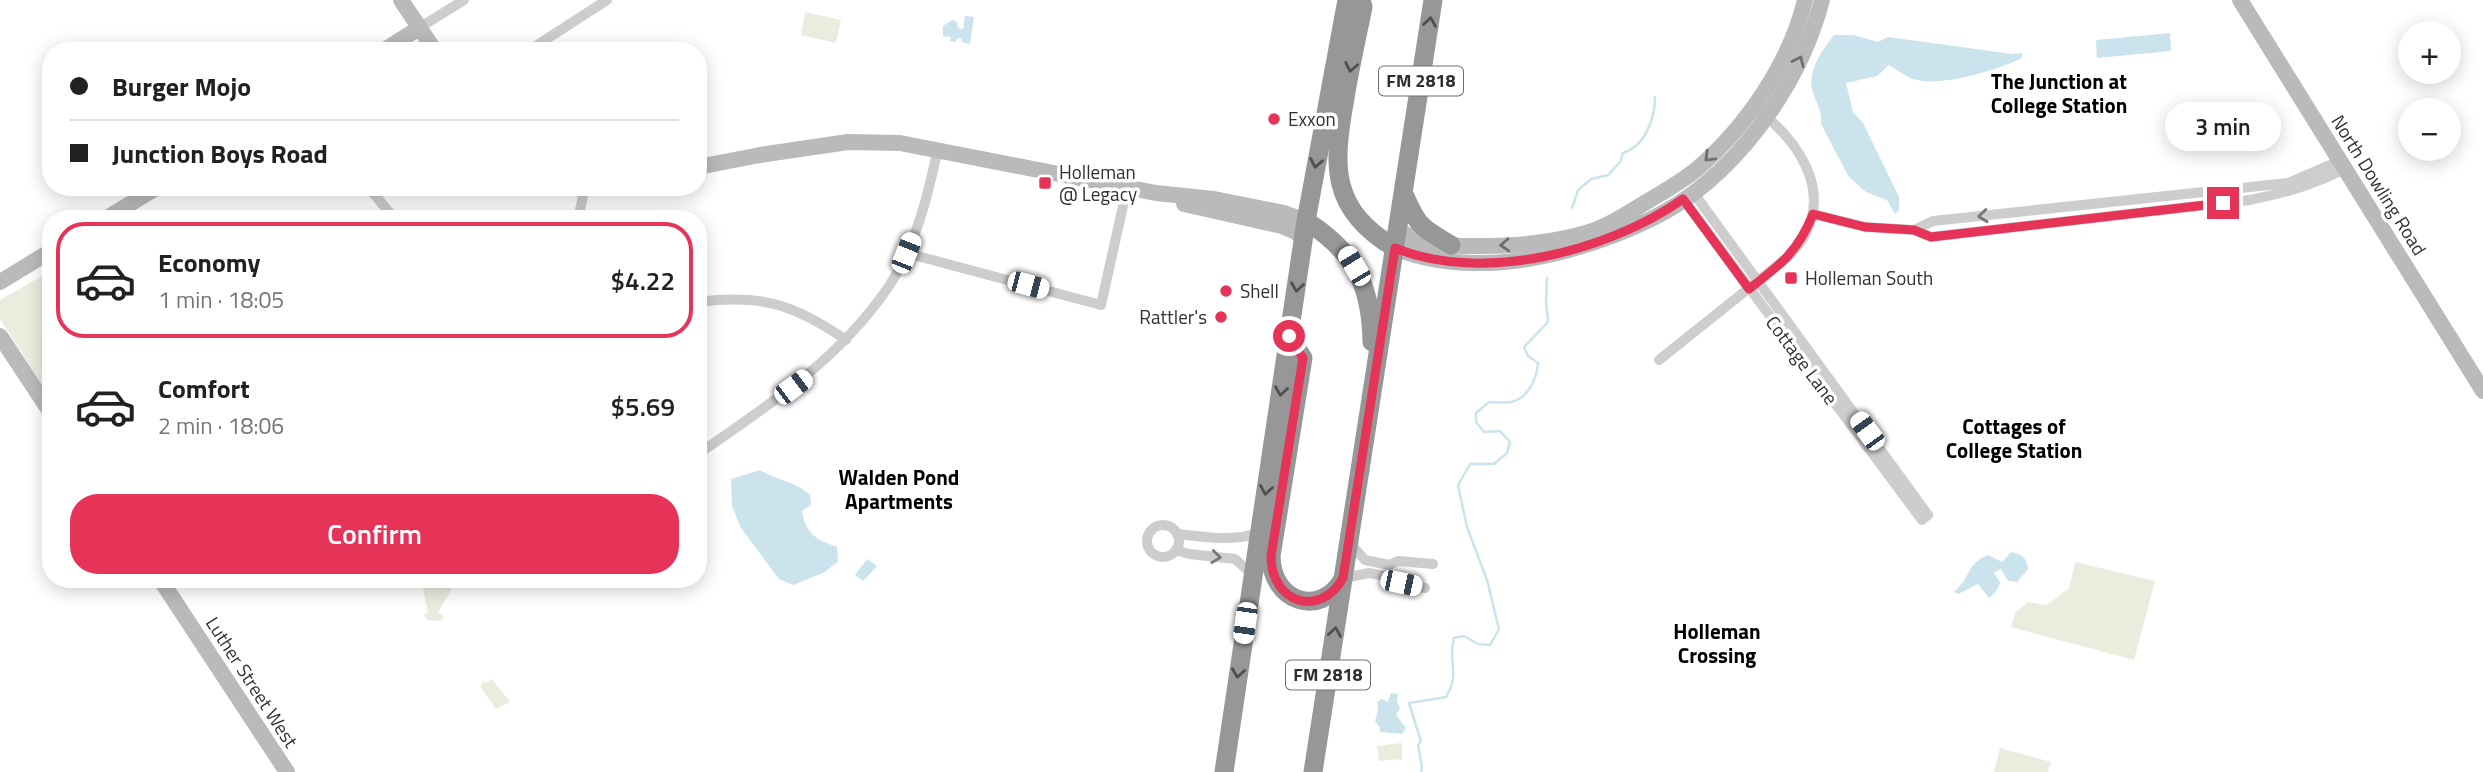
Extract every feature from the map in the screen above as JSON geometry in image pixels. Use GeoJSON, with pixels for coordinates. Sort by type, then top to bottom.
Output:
{"type":"FeatureCollection","features":[{"type":"Feature","properties":{"kind":"highway"},"geometry":{"type":"LineString","coordinates":[[1224,772],[1305,229],[1348,0]]}},
{"type":"Feature","properties":{"kind":"highway"},"geometry":{"type":"LineString","coordinates":[[1362,0],[1363,7],[1337,146],[1338,172],[1349,206],[1374,235],[1395,248]]}},
{"type":"Feature","properties":{"kind":"highway","name":"FM 2818"},"geometry":{"type":"LineString","coordinates":[[1313,772],[1433,0]]}},
{"type":"Feature","properties":{"kind":"highway"},"geometry":{"type":"LineString","coordinates":[[1403,192],[1421,227],[1451,245]]}},
{"type":"Feature","properties":{"kind":"highway"},"geometry":{"type":"LineString","coordinates":[[1305,229],[1324,232],[1347,254],[1367,293],[1372,324],[1374,385]]}},
{"type":"Feature","properties":{"kind":"highway"},"geometry":{"type":"LineString","coordinates":[[1289,336],[1303,358],[1271,569],[1277,584],[1287,594],[1309,601],[1324,599],[1336,592],[1343,578]]}},
{"type":"Feature","properties":{"kind":"street"},"geometry":{"type":"LineString","coordinates":[[401,0],[429,42]]}},
{"type":"Feature","properties":{"kind":"street"},"geometry":{"type":"LineString","coordinates":[[397,42],[464,0]]}},
{"type":"Feature","properties":{"kind":"street"},"geometry":{"type":"LineString","coordinates":[[542,42],[607,0]]}},
{"type":"Feature","properties":{"kind":"street"},"geometry":{"type":"LineString","coordinates":[[1395,248],[1410,254],[1451,261],[1530,259],[1569,250],[1650,220],[1688,195],[1738,152],[1760,111],[1792,38],[1805,0]]}},
{"type":"Feature","properties":{"kind":"street"},"geometry":{"type":"LineString","coordinates":[[1398,228],[1413,239],[1451,245],[1510,246],[1587,233],[1618,219],[1696,170],[1760,111],[1797,66],[1822,0]]}},
{"type":"Feature","properties":{"kind":"street","name":"North Dowling Road"},"geometry":{"type":"LineString","coordinates":[[2240,0],[2483,391]]}},
{"type":"Feature","properties":{"kind":"street"},"geometry":{"type":"LineString","coordinates":[[1659,360],[1788,257],[1804,236],[1813,214],[1815,194],[1811,176],[1792,145],[1760,111]]}},
{"type":"Feature","properties":{"kind":"street"},"geometry":{"type":"LineString","coordinates":[[707,165],[856,141],[900,143],[1128,188],[1214,199],[1284,213],[1305,229]]}},
{"type":"Feature","properties":{"kind":"street"},"geometry":{"type":"LineString","coordinates":[[707,448],[809,375],[846,340],[888,288],[906,253],[930,186],[938,149]]}},
{"type":"Feature","properties":{"kind":"street"},"geometry":{"type":"LineString","coordinates":[[1813,214],[1865,227],[1914,230],[1931,237],[2249,200],[2290,192],[2318,182],[2341,165]]}},
{"type":"Feature","properties":{"kind":"street"},"geometry":{"type":"LineString","coordinates":[[906,253],[1101,305],[1128,188]]}},
{"type":"Feature","properties":{"kind":"street","name":"Cottage Lane"},"geometry":{"type":"LineString","coordinates":[[1688,195],[1759,282],[1782,324]]}},
{"type":"Feature","properties":{"kind":"street","name":"Cottage Lane"},"geometry":{"type":"LineString","coordinates":[[1688,195],[1749,289],[1782,324],[1925,517]]}},
{"type":"Feature","properties":{"kind":"street"},"geometry":{"type":"LineString","coordinates":[[120,210],[143,196]]}},
{"type":"Feature","properties":{"kind":"street"},"geometry":{"type":"LineString","coordinates":[[376,196],[387,210]]}},
{"type":"Feature","properties":{"kind":"street"},"geometry":{"type":"LineString","coordinates":[[0,282],[42,256]]}},
{"type":"Feature","properties":{"kind":"street"},"geometry":{"type":"LineString","coordinates":[[707,301],[744,298],[779,304],[812,318],[846,340]]}},
{"type":"Feature","properties":{"kind":"street"},"geometry":{"type":"LineString","coordinates":[[0,336],[42,399]]}},
{"type":"Feature","properties":{"kind":"street"},"geometry":{"type":"LineString","coordinates":[[1177,534],[1179,542],[1170,555],[1162,557],[1148,548],[1149,532],[1156,526],[1167,526],[1177,534],[1228,540],[1259,533]]}},
{"type":"Feature","properties":{"kind":"street"},"geometry":{"type":"LineString","coordinates":[[1349,542],[1366,560],[1389,565],[1398,561],[1433,565]]}},
{"type":"Feature","properties":{"kind":"street"},"geometry":{"type":"LineString","coordinates":[[1176,550],[1235,559],[1252,574]]}},
{"type":"Feature","properties":{"kind":"street"},"geometry":{"type":"LineString","coordinates":[[1343,578],[1370,573],[1425,588]]}},
{"type":"Feature","properties":{"kind":"street","name":"Luther Street West"},"geometry":{"type":"LineString","coordinates":[[166,588],[287,772]]}},
{"type":"Feature","properties":{"kind":"shaded area"},"geometry":{"type":"Polygon","coordinates":[[[805,12],[841,20],[836,43],[801,35],[805,12]]]}},
{"type":"Feature","properties":{"kind":"shaded area"},"geometry":{"type":"Polygon","coordinates":[[[42,276],[42,384],[0,319],[0,300],[42,276]]]}},
{"type":"Feature","properties":{"kind":"shaded area"},"geometry":{"type":"Polygon","coordinates":[[[2075,562],[2155,581],[2134,660],[2011,627],[2015,613],[2028,602],[2047,605],[2069,588],[2075,562]]]}},
{"type":"Feature","properties":{"kind":"shaded area"},"geometry":{"type":"Polygon","coordinates":[[[423,588],[453,588],[438,612],[444,617],[440,621],[427,620],[424,615],[428,612],[423,588]]]}},
{"type":"Feature","properties":{"kind":"shaded area"},"geometry":{"type":"Polygon","coordinates":[[[492,679],[510,702],[496,709],[480,686],[484,681],[486,683],[492,679]]]}},
{"type":"Feature","properties":{"kind":"shaded area"},"geometry":{"type":"Polygon","coordinates":[[[1402,743],[1402,759],[1379,761],[1377,746],[1402,743]]]}},
{"type":"Feature","properties":{"kind":"shaded area"},"geometry":{"type":"Polygon","coordinates":[[[2000,748],[2051,762],[2048,772],[1994,772],[2000,748]]]}},
{"type":"Feature","properties":{"kind":"water"},"geometry":{"type":"Polygon","coordinates":[[[965,16],[974,17],[970,44],[962,42],[961,38],[957,38],[956,42],[950,41],[951,37],[943,36],[943,26],[952,20],[957,22],[958,28],[963,29],[965,16]]]}},
{"type":"Feature","properties":{"kind":"water"},"geometry":{"type":"Polygon","coordinates":[[[2170,33],[2171,51],[2097,58],[2096,40],[2170,33]]]}},
{"type":"Feature","properties":{"kind":"water"},"geometry":{"type":"Polygon","coordinates":[[[1834,35],[1854,35],[1878,42],[1888,37],[2012,54],[2022,53],[2022,58],[1984,72],[1938,81],[1913,79],[1889,65],[1877,76],[1846,83],[1853,112],[1863,123],[1899,197],[1899,210],[1895,214],[1887,200],[1866,192],[1849,177],[1821,124],[1811,84],[1812,77],[1817,61],[1834,35]]]}},
{"type":"Feature","properties":{"kind":"water"},"geometry":{"type":"Polygon","coordinates":[[[760,470],[799,487],[810,495],[811,505],[802,511],[806,526],[813,535],[837,547],[838,562],[823,573],[793,585],[779,579],[741,528],[732,506],[731,479],[760,470]]]}},
{"type":"Feature","properties":{"kind":"water"},"geometry":{"type":"Polygon","coordinates":[[[2011,552],[2023,557],[2028,569],[2017,582],[2008,581],[2001,569],[1994,573],[2000,582],[1989,598],[1978,584],[1958,594],[1954,592],[1980,559],[1988,555],[2002,562],[2011,552]]]}},
{"type":"Feature","properties":{"kind":"water"},"geometry":{"type":"Polygon","coordinates":[[[867,559],[877,566],[863,581],[855,575],[867,559]]]}},
{"type":"Feature","properties":{"kind":"water"},"geometry":{"type":"Polygon","coordinates":[[[1391,693],[1398,694],[1400,708],[1396,715],[1406,728],[1402,734],[1380,732],[1375,721],[1377,702],[1382,699],[1388,702],[1391,693]]]}},
{"type":"Feature","properties":{"kind":"waterway"},"geometry":{"type":"LineString","coordinates":[[1572,208],[1578,190],[1591,179],[1608,175],[1620,162],[1623,153],[1643,138],[1651,123],[1655,97]]}},
{"type":"Feature","properties":{"kind":"waterway"},"geometry":{"type":"LineString","coordinates":[[1421,772],[1418,745],[1421,741],[1409,703],[1446,697],[1453,681],[1454,638],[1464,636],[1478,644],[1490,645],[1499,629],[1487,580],[1467,527],[1458,485],[1470,464],[1494,464],[1507,453],[1510,442],[1500,431],[1484,432],[1476,422],[1476,413],[1489,402],[1517,400],[1531,387],[1538,363],[1528,356],[1524,347],[1548,322],[1547,278]]}},
{"type":"Feature","properties":{"kind":"place","name":"Exxon"},"geometry":{"type":"Point","coordinates":[1274,119]}},
{"type":"Feature","properties":{"kind":"place","name":"Holleman @ Legacy"},"geometry":{"type":"Point","coordinates":[1045,183]}},
{"type":"Feature","properties":{"kind":"place","name":"Holleman South"},"geometry":{"type":"Point","coordinates":[1791,278]}},
{"type":"Feature","properties":{"kind":"place","name":"Shell"},"geometry":{"type":"Point","coordinates":[1226,291]}},
{"type":"Feature","properties":{"kind":"place","name":"Rattler's"},"geometry":{"type":"Point","coordinates":[1221,317]}},
{"type":"Feature","properties":{"kind":"district","name":"The Junction at College Station"},"geometry":{"type":"Point","coordinates":[2059,94]}},
{"type":"Feature","properties":{"kind":"district","name":"Cottages of College Station"},"geometry":{"type":"Point","coordinates":[2014,439]}},
{"type":"Feature","properties":{"kind":"district","name":"Walden Pond Apartments"},"geometry":{"type":"Point","coordinates":[899,490]}},
{"type":"Feature","properties":{"kind":"district","name":"Holleman Crossing"},"geometry":{"type":"Point","coordinates":[1717,644]}},
{"type":"Feature","properties":{"kind":"route"},"geometry":{"type":"LineString","coordinates":[[1289,336],[1303,358],[1271,569],[1277,584],[1287,594],[1298,600],[1309,601],[1324,599],[1336,592],[1343,578],[1395,248],[1410,254],[1451,261],[1505,262],[1530,259],[1569,250],[1615,234],[1650,220],[1683,199],[1749,289],[1788,257],[1804,236],[1813,214],[1865,227],[1914,230],[1931,237],[2223,203]]}}]}
